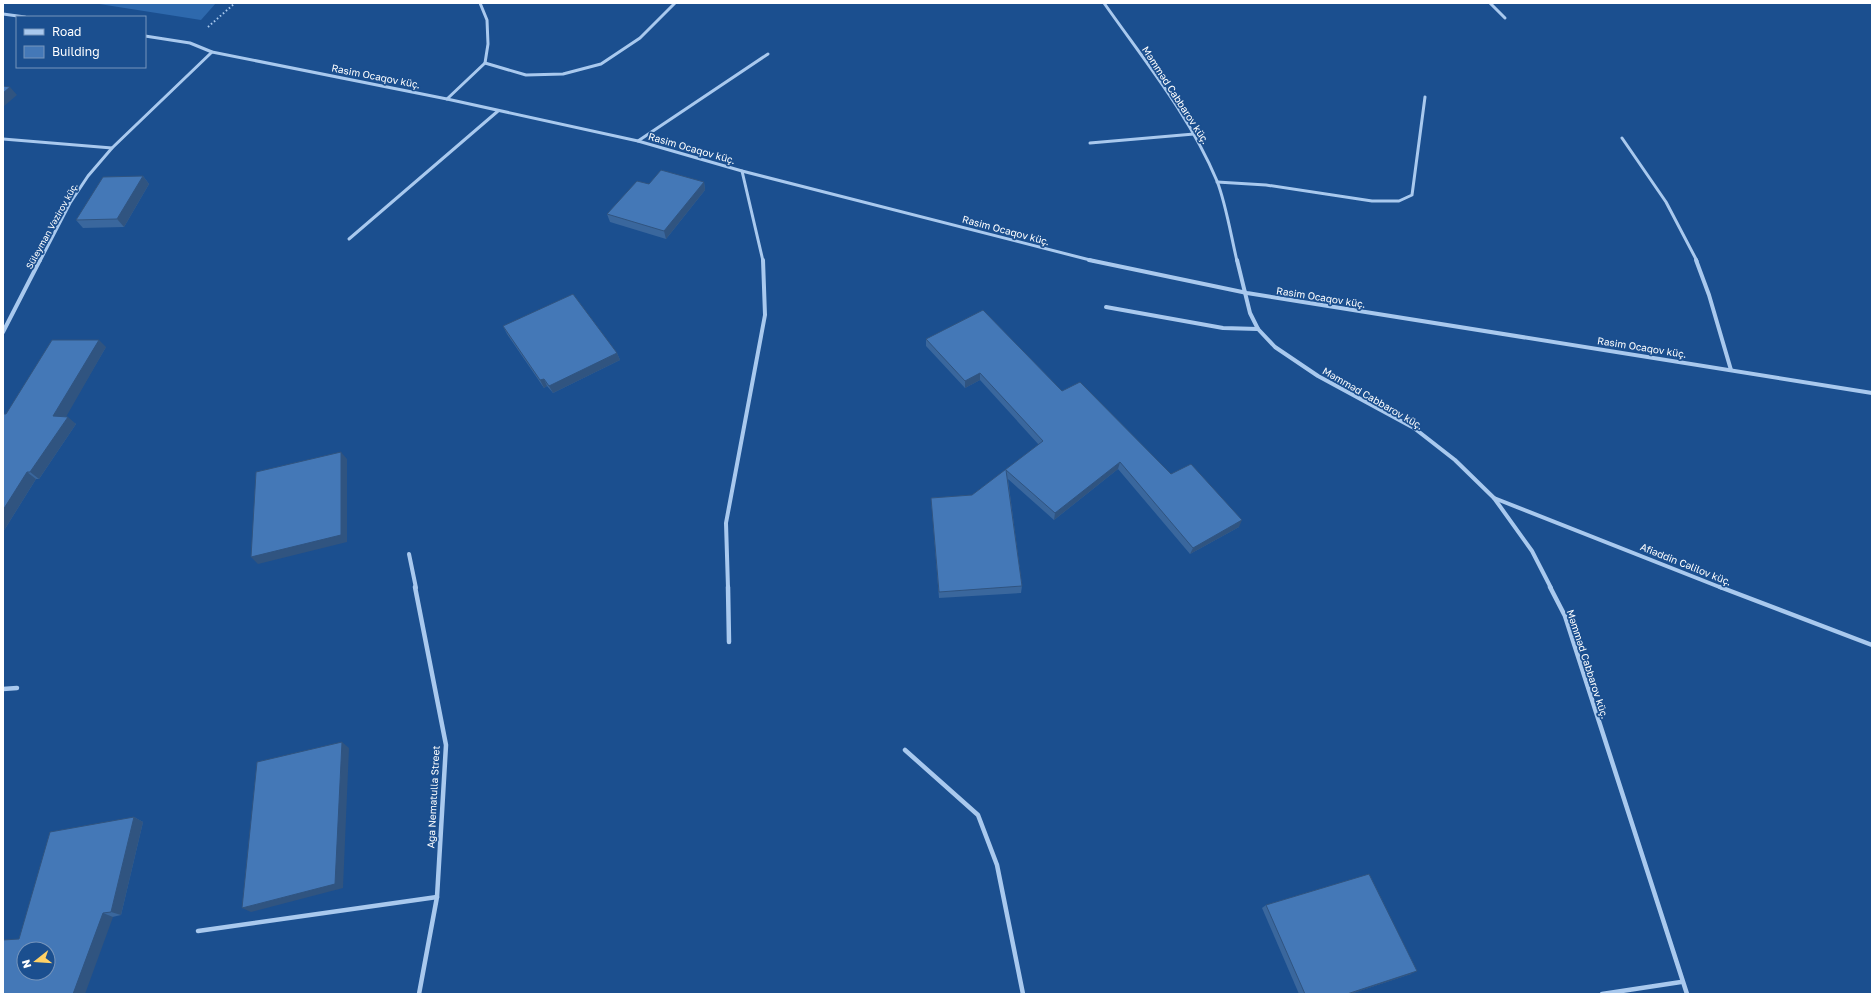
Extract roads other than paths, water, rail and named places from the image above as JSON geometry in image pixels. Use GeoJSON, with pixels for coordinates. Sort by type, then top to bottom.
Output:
{"type":"FeatureCollection","features":[{"type":"Feature","properties":{"kind":"street"},"geometry":{"type":"LineString","coordinates":[[447,99],[485,63],[488,44],[487,20],[480,3]]}},
{"type":"Feature","properties":{"kind":"street"},"geometry":{"type":"LineString","coordinates":[[485,63],[526,74],[563,74],[601,64],[640,38],[675,3]]}},
{"type":"Feature","properties":{"kind":"street","name":"Məmməd Cabbarov küç."},"geometry":{"type":"LineString","coordinates":[[1104,3],[1158,79],[1194,134],[1217,182],[1247,293],[1250,313],[1258,329],[1275,347],[1318,376],[1414,428],[1455,460],[1494,498],[1532,551],[1565,616],[1687,994]]}},
{"type":"Feature","properties":{"kind":"street"},"geometry":{"type":"LineString","coordinates":[[1490,3],[1505,18]]}},
{"type":"Feature","properties":{"kind":"street"},"geometry":{"type":"LineString","coordinates":[[3,14],[18,16]]}},
{"type":"Feature","properties":{"kind":"street","name":"Rasim Ocaqov küç."},"geometry":{"type":"LineString","coordinates":[[146,36],[190,43],[212,52],[447,99],[638,141],[742,171],[1089,260],[1247,293],[1872,393]]}},
{"type":"Feature","properties":{"kind":"street","name":"Süleyman Vəzirov küç."},"geometry":{"type":"LineString","coordinates":[[3,332],[70,203],[88,176],[112,148],[212,52]]}},
{"type":"Feature","properties":{"kind":"street"},"geometry":{"type":"LineString","coordinates":[[638,141],[768,54]]}},
{"type":"Feature","properties":{"kind":"street"},"geometry":{"type":"LineString","coordinates":[[1217,182],[1266,185],[1372,201],[1399,201],[1412,195],[1425,97]]}},
{"type":"Feature","properties":{"kind":"street"},"geometry":{"type":"LineString","coordinates":[[349,239],[498,111]]}},
{"type":"Feature","properties":{"kind":"street"},"geometry":{"type":"LineString","coordinates":[[1090,143],[1194,134]]}},
{"type":"Feature","properties":{"kind":"street"},"geometry":{"type":"LineString","coordinates":[[1622,138],[1664,198],[1689,245],[1701,271],[1731,370]]}},
{"type":"Feature","properties":{"kind":"street"},"geometry":{"type":"LineString","coordinates":[[3,139],[112,148]]}},
{"type":"Feature","properties":{"kind":"street"},"geometry":{"type":"LineString","coordinates":[[729,642],[726,522],[765,315],[763,257],[742,171]]}},
{"type":"Feature","properties":{"kind":"street"},"geometry":{"type":"LineString","coordinates":[[1106,307],[1222,328],[1258,329]]}},
{"type":"Feature","properties":{"kind":"street","name":"Afiəddin Cəlilov küç."},"geometry":{"type":"LineString","coordinates":[[1494,498],[1835,632],[1872,645]]}},
{"type":"Feature","properties":{"kind":"street","name":"Aga Nematulla Street"},"geometry":{"type":"LineString","coordinates":[[409,554],[446,745],[437,897],[419,994]]}},
{"type":"Feature","properties":{"kind":"street"},"geometry":{"type":"LineString","coordinates":[[3,689],[17,688]]}},
{"type":"Feature","properties":{"kind":"street"},"geometry":{"type":"LineString","coordinates":[[905,750],[978,814],[997,865],[1023,994]]}},
{"type":"Feature","properties":{"kind":"street"},"geometry":{"type":"LineString","coordinates":[[198,931],[437,897]]}},
{"type":"Feature","properties":{"kind":"street"},"geometry":{"type":"LineString","coordinates":[[1602,994],[1682,982]]}}]}
